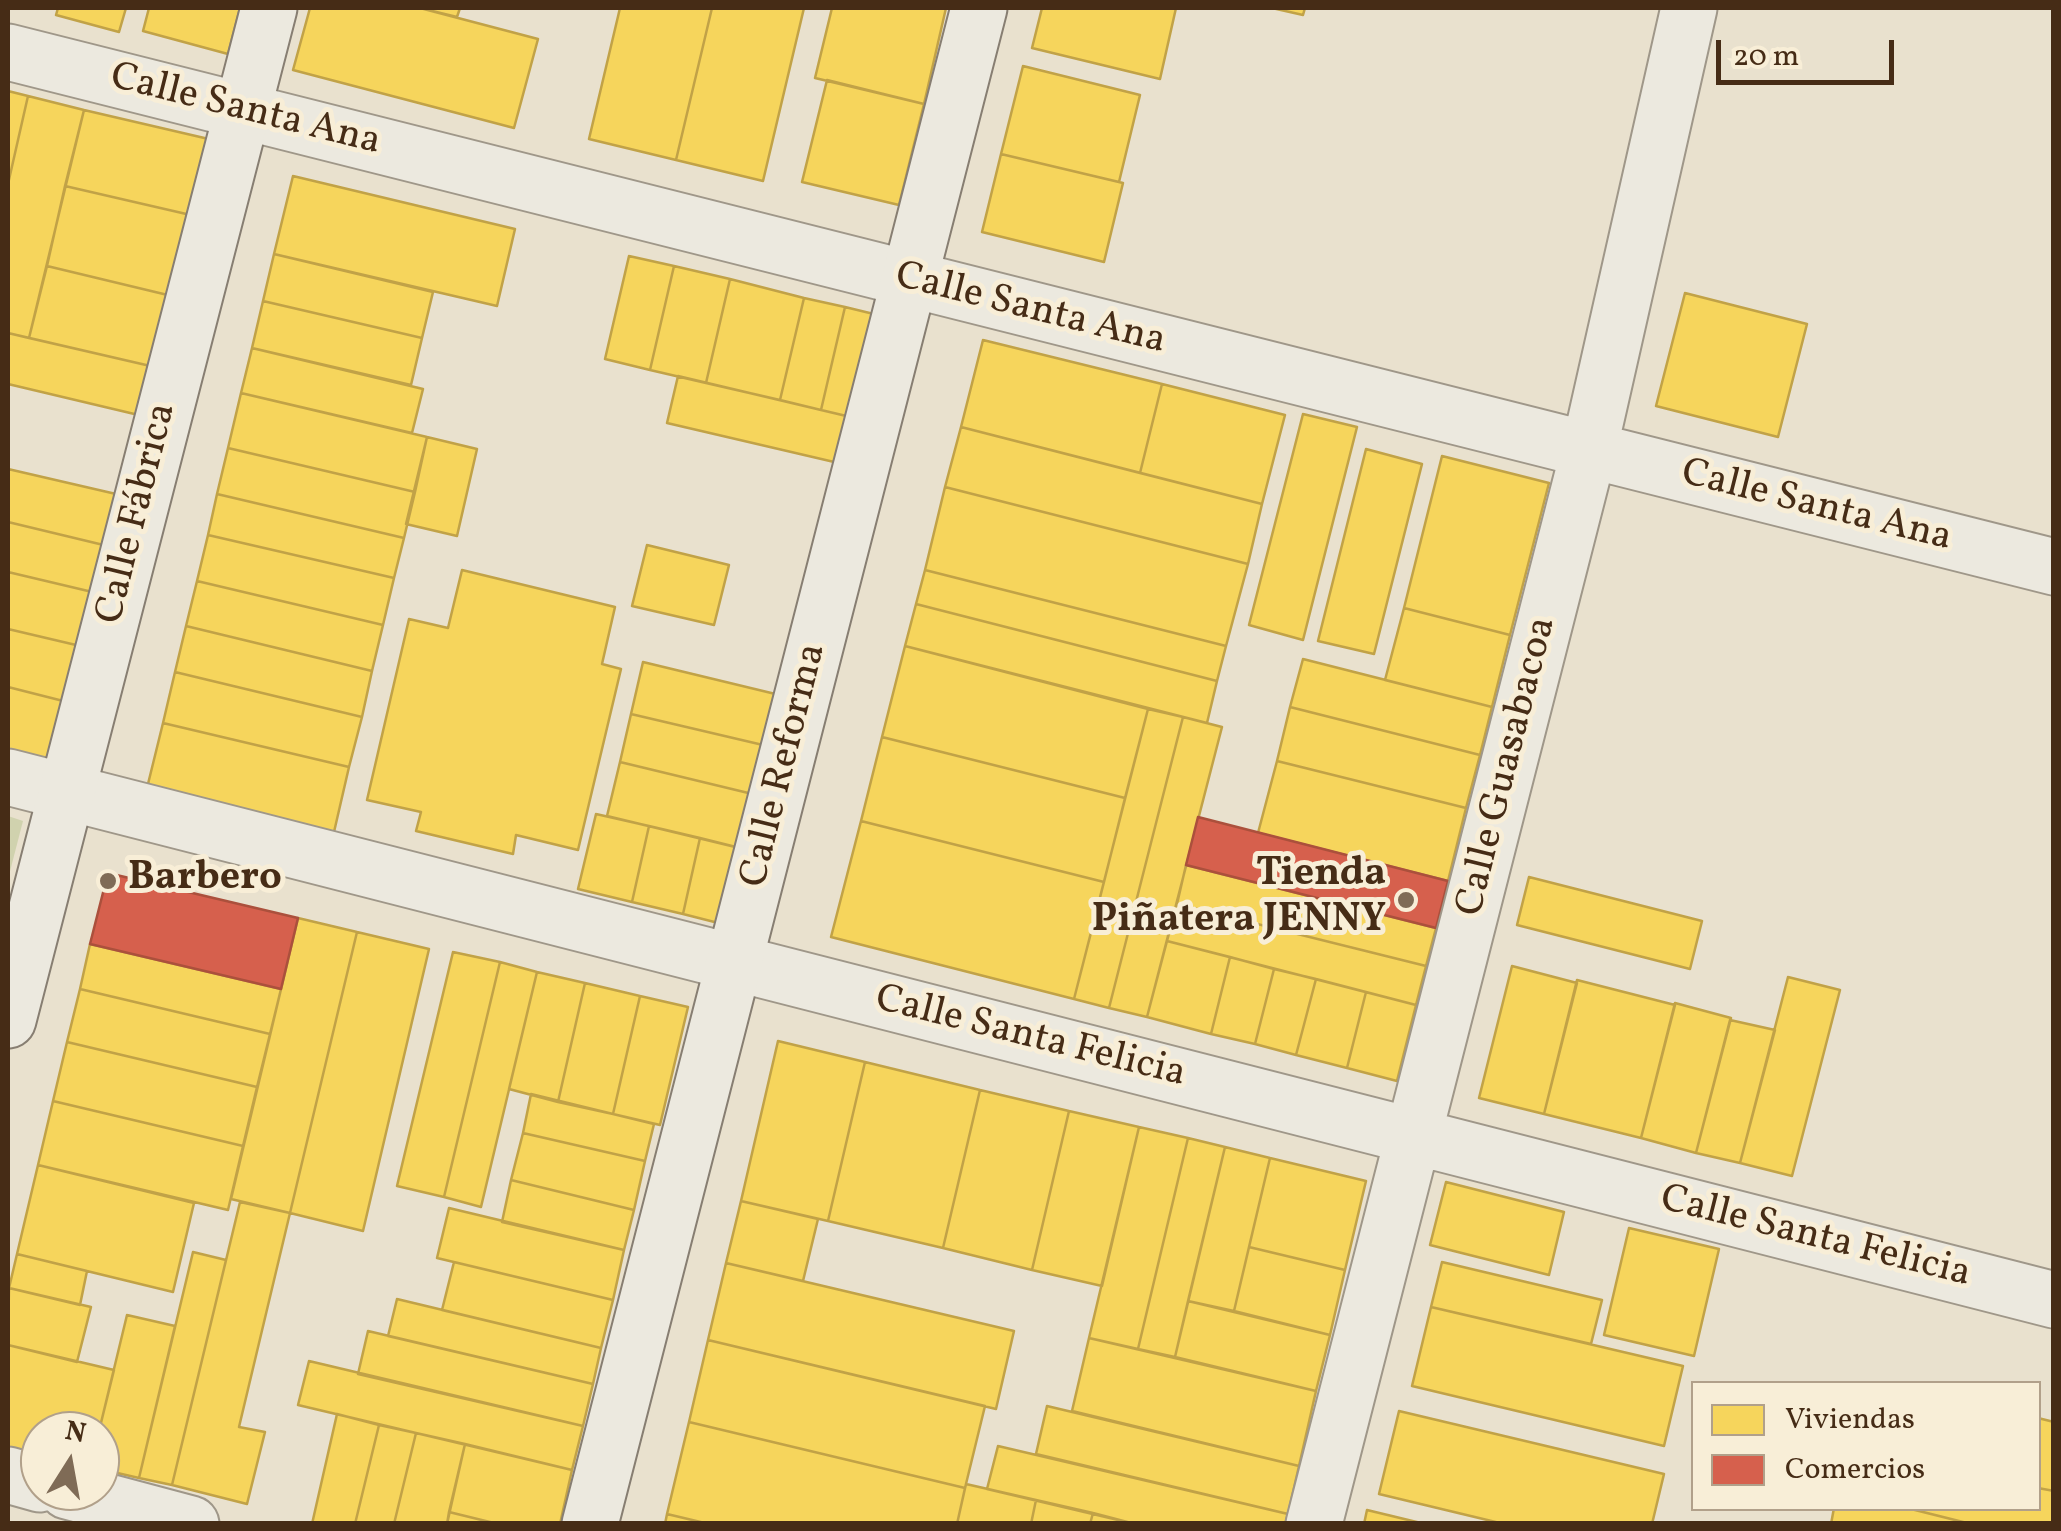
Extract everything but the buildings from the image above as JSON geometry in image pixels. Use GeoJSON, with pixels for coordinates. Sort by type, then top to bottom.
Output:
{"type":"FeatureCollection","features":[{"type":"Feature","properties":{"kind":"street","name":"Calle Fábrica"},"geometry":{"type":"LineString","coordinates":[[8,1020],[268,8]]}},
{"type":"Feature","properties":{"kind":"street","name":"Calle Reforma"},"geometry":{"type":"LineString","coordinates":[[590,1524],[980,8]]}},
{"type":"Feature","properties":{"kind":"street","name":"Calle Guasabacoa"},"geometry":{"type":"LineString","coordinates":[[1314,1524],[1589,450],[1690,8]]}},
{"type":"Feature","properties":{"kind":"street","name":"Calle Santa Ana"},"geometry":{"type":"LineString","coordinates":[[8,52],[2054,568]]}},
{"type":"Feature","properties":{"kind":"street","name":"Calle Santa Felicia"},"geometry":{"type":"LineString","coordinates":[[8,777],[2054,1300]]}},
{"type":"Feature","properties":{"kind":"street"},"geometry":{"type":"LineString","coordinates":[[120,1505],[191,1524]]}},
{"type":"Feature","properties":{"kind":"green space"},"geometry":{"type":"Polygon","coordinates":[[[8,816],[23,821],[8,879],[8,816]]]}},
{"type":"Feature","properties":{"kind":"place","name":"Barbero"},"geometry":{"type":"Point","coordinates":[108,881]}},
{"type":"Feature","properties":{"kind":"place","name":"Tienda Piñatera JENNY"},"geometry":{"type":"Point","coordinates":[1406,900]}}]}
